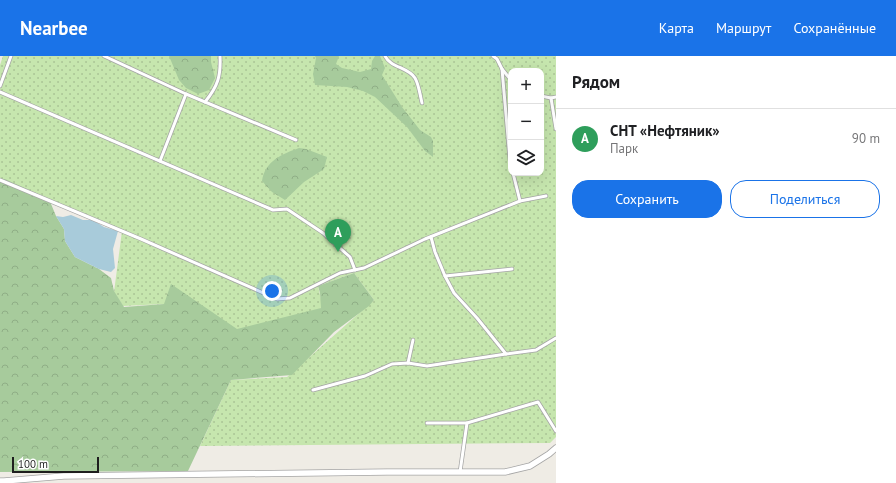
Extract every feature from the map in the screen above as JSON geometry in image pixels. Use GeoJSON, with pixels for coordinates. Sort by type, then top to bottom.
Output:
{"type":"FeatureCollection","features":[{"type":"Feature","properties":{"kind":"street"},"geometry":{"type":"LineString","coordinates":[[0,481],[64,476],[505,472],[530,466],[556,448]]}},
{"type":"Feature","properties":{"kind":"lane"},"geometry":{"type":"LineString","coordinates":[[0,86],[11,56]]}},
{"type":"Feature","properties":{"kind":"lane"},"geometry":{"type":"LineString","coordinates":[[104,56],[186,94],[296,140]]}},
{"type":"Feature","properties":{"kind":"lane"},"geometry":{"type":"LineString","coordinates":[[205,102],[220,77],[220,56]]}},
{"type":"Feature","properties":{"kind":"lane"},"geometry":{"type":"LineString","coordinates":[[385,56],[387,61],[414,77],[418,84],[422,103]]}},
{"type":"Feature","properties":{"kind":"lane"},"geometry":{"type":"LineString","coordinates":[[493,56],[497,59],[508,76]]}},
{"type":"Feature","properties":{"kind":"lane"},"geometry":{"type":"LineString","coordinates":[[502,69],[508,140]]}},
{"type":"Feature","properties":{"kind":"lane"},"geometry":{"type":"LineString","coordinates":[[0,92],[273,210],[287,209],[323,233],[350,257],[355,270]]}},
{"type":"Feature","properties":{"kind":"lane"},"geometry":{"type":"LineString","coordinates":[[160,161],[186,94]]}},
{"type":"Feature","properties":{"kind":"lane"},"geometry":{"type":"LineString","coordinates":[[544,97],[556,97]]}},
{"type":"Feature","properties":{"kind":"lane"},"geometry":{"type":"LineString","coordinates":[[550,98],[556,129]]}},
{"type":"Feature","properties":{"kind":"lane"},"geometry":{"type":"LineString","coordinates":[[514,176],[520,201]]}},
{"type":"Feature","properties":{"kind":"lane"},"geometry":{"type":"LineString","coordinates":[[0,180],[141,239],[277,299],[290,298],[340,273],[364,268],[431,237],[520,201],[546,196]]}},
{"type":"Feature","properties":{"kind":"lane"},"geometry":{"type":"LineString","coordinates":[[431,237],[435,252],[454,292],[506,354]]}},
{"type":"Feature","properties":{"kind":"lane"},"geometry":{"type":"LineString","coordinates":[[446,276],[512,269]]}},
{"type":"Feature","properties":{"kind":"lane"},"geometry":{"type":"LineString","coordinates":[[313,390],[365,376],[392,364],[427,366],[536,350],[556,338]]}},
{"type":"Feature","properties":{"kind":"lane"},"geometry":{"type":"LineString","coordinates":[[408,364],[413,340]]}},
{"type":"Feature","properties":{"kind":"lane"},"geometry":{"type":"LineString","coordinates":[[427,423],[467,423],[538,402],[556,431]]}},
{"type":"Feature","properties":{"kind":"lane"},"geometry":{"type":"LineString","coordinates":[[460,472],[467,423]]}},
{"type":"Feature","properties":{"kind":"green space"},"geometry":{"type":"Polygon","coordinates":[[[3,56],[556,56],[556,437],[550,443],[200,446],[231,380],[287,377],[374,300],[354,273],[318,286],[323,308],[238,331],[164,304],[123,306],[114,292],[122,231],[0,183],[0,65],[3,56]]]}},
{"type":"Feature","properties":{"kind":"green space"},"geometry":{"type":"Polygon","coordinates":[[[169,56],[211,56],[215,78],[209,90],[198,94],[186,88],[179,80],[169,56]]]}},
{"type":"Feature","properties":{"kind":"green space"},"geometry":{"type":"Polygon","coordinates":[[[315,56],[339,56],[336,64],[342,68],[360,72],[371,69],[372,61],[375,56],[380,56],[385,68],[382,75],[402,107],[420,130],[431,137],[433,141],[433,157],[425,151],[407,127],[375,97],[363,91],[347,87],[315,85],[313,74],[316,58],[315,56]]]}},
{"type":"Feature","properties":{"kind":"green space"},"geometry":{"type":"Polygon","coordinates":[[[299,148],[327,157],[324,169],[304,182],[285,200],[272,192],[262,181],[267,168],[275,159],[299,148]]]}},
{"type":"Feature","properties":{"kind":"green space"},"geometry":{"type":"Polygon","coordinates":[[[5,179],[49,199],[56,216],[64,229],[65,241],[75,257],[99,269],[111,278],[114,291],[124,307],[164,304],[171,284],[237,329],[321,308],[318,286],[354,273],[374,300],[369,306],[334,332],[292,375],[231,380],[188,471],[0,472],[0,180],[5,179]]]}},
{"type":"Feature","properties":{"kind":"water"},"geometry":{"type":"Polygon","coordinates":[[[71,215],[83,220],[93,220],[104,227],[118,231],[113,249],[115,268],[111,272],[99,269],[75,257],[65,241],[64,229],[56,216],[63,217],[71,215]]]}},
{"type":"Feature","properties":{"kind":"place","name":"СНТ «Нефтяник»"},"geometry":{"type":"Point","coordinates":[338,252]}}]}
